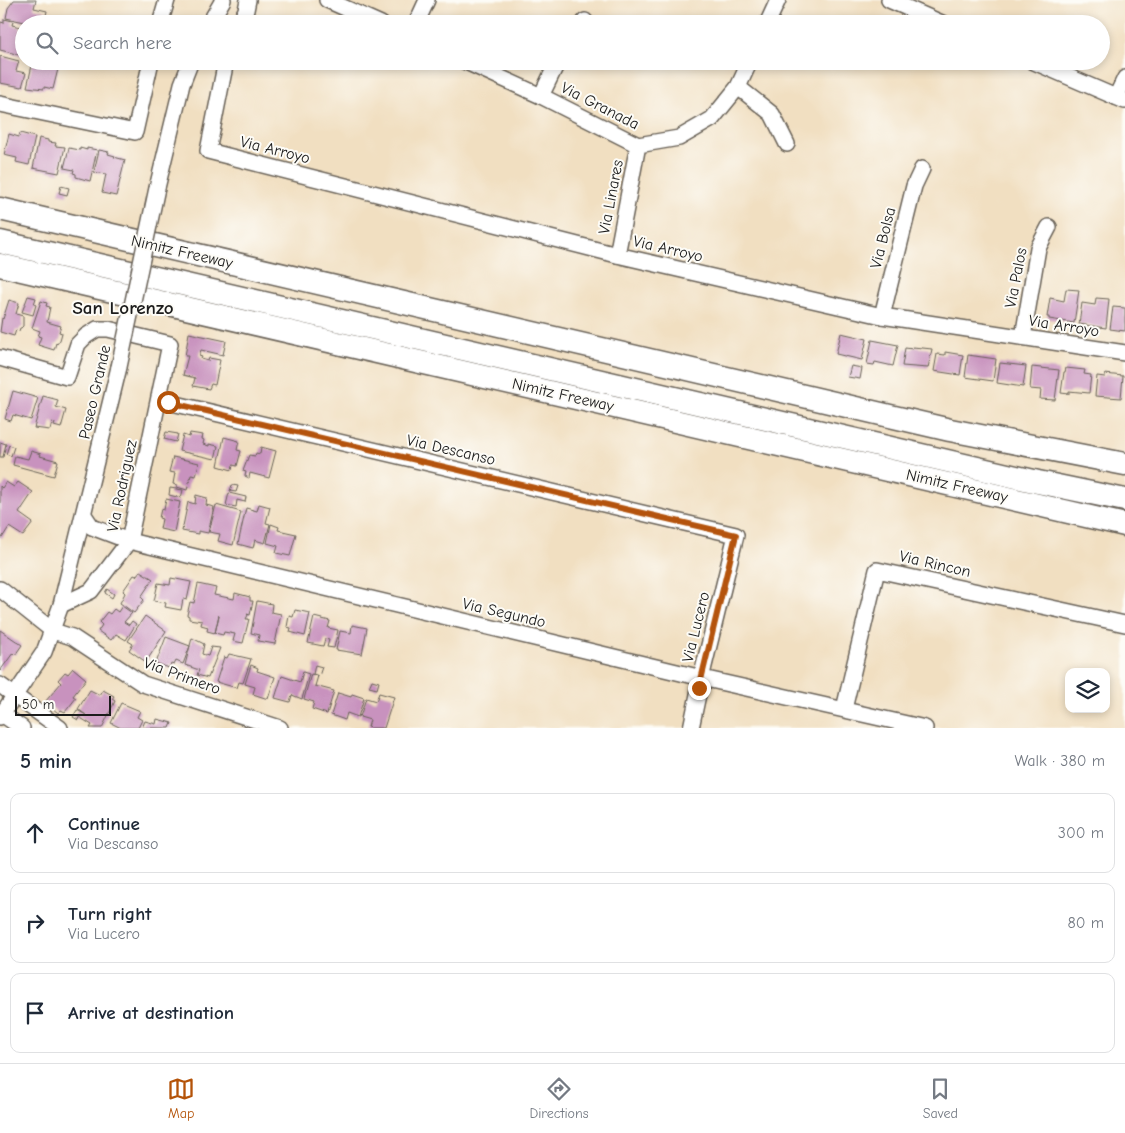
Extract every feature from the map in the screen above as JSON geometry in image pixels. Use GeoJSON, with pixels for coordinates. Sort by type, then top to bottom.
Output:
{"type":"FeatureCollection","features":[{"type":"Feature","properties":{"kind":"highway","name":"Nimitz Freeway"},"geometry":{"type":"LineString","coordinates":[[0,209],[950,430],[1125,464]]}},
{"type":"Feature","properties":{"kind":"highway"},"geometry":{"type":"LineString","coordinates":[[0,242],[1029,480],[1125,500]]}},
{"type":"Feature","properties":{"kind":"highway","name":"Nimitz Freeway"},"geometry":{"type":"LineString","coordinates":[[0,265],[1125,525]]}},
{"type":"Feature","properties":{"kind":"street"},"geometry":{"type":"LineString","coordinates":[[163,15],[167,0]]}},
{"type":"Feature","properties":{"kind":"street"},"geometry":{"type":"LineString","coordinates":[[214,15],[223,0]]}},
{"type":"Feature","properties":{"kind":"street"},"geometry":{"type":"LineString","coordinates":[[244,15],[248,0]]}},
{"type":"Feature","properties":{"kind":"street"},"geometry":{"type":"LineString","coordinates":[[327,0],[361,15]]}},
{"type":"Feature","properties":{"kind":"street"},"geometry":{"type":"LineString","coordinates":[[420,15],[427,0]]}},
{"type":"Feature","properties":{"kind":"street"},"geometry":{"type":"LineString","coordinates":[[771,15],[778,0]]}},
{"type":"Feature","properties":{"kind":"street"},"geometry":{"type":"LineString","coordinates":[[889,0],[923,15]]}},
{"type":"Feature","properties":{"kind":"street"},"geometry":{"type":"LineString","coordinates":[[0,104],[135,132],[149,70]]}},
{"type":"Feature","properties":{"kind":"street","name":"Paseo Grande"},"geometry":{"type":"LineString","coordinates":[[1,716],[44,652],[61,605],[119,367],[157,188],[182,84],[187,70]]}},
{"type":"Feature","properties":{"kind":"street","name":"Via Arroyo"},"geometry":{"type":"LineString","coordinates":[[224,70],[208,151],[617,255],[882,316],[1125,353]]}},
{"type":"Feature","properties":{"kind":"street","name":"Via Granada"},"geometry":{"type":"LineString","coordinates":[[484,70],[541,96],[638,145]]}},
{"type":"Feature","properties":{"kind":"street"},"geometry":{"type":"LineString","coordinates":[[541,96],[554,70]]}},
{"type":"Feature","properties":{"kind":"street","name":"Via Linares"},"geometry":{"type":"LineString","coordinates":[[617,255],[638,145],[679,138],[712,119],[738,87],[746,70]]}},
{"type":"Feature","properties":{"kind":"street"},"geometry":{"type":"LineString","coordinates":[[1053,70],[1121,99],[1125,78]]}},
{"type":"Feature","properties":{"kind":"street"},"geometry":{"type":"LineString","coordinates":[[738,87],[772,114],[787,144]]}},
{"type":"Feature","properties":{"kind":"street","name":"Via Bolsa"},"geometry":{"type":"LineString","coordinates":[[882,316],[914,186],[922,169]]}},
{"type":"Feature","properties":{"kind":"street","name":"Via Palos"},"geometry":{"type":"LineString","coordinates":[[1023,337],[1038,248],[1049,228]]}},
{"type":"Feature","properties":{"kind":"street","name":"Via Rodriguez"},"geometry":{"type":"LineString","coordinates":[[0,358],[67,377],[78,344],[86,336],[97,330],[108,330],[170,344],[129,541],[91,592],[61,605]]}},
{"type":"Feature","properties":{"kind":"street","name":"Via Descanso"},"geometry":{"type":"LineString","coordinates":[[159,400],[736,535]]}},
{"type":"Feature","properties":{"kind":"street","name":"Via Segundo"},"geometry":{"type":"LineString","coordinates":[[84,515],[92,526],[129,541],[702,678],[925,728]]}},
{"type":"Feature","properties":{"kind":"street","name":"Via Lucero"},"geometry":{"type":"LineString","coordinates":[[691,728],[736,535]]}},
{"type":"Feature","properties":{"kind":"street","name":"Via Rincon"},"geometry":{"type":"LineString","coordinates":[[844,709],[877,570],[1125,624]]}},
{"type":"Feature","properties":{"kind":"street","name":"Via Primero"},"geometry":{"type":"LineString","coordinates":[[3,597],[52,631],[72,637],[144,684],[280,728]]}},
{"type":"Feature","properties":{"kind":"street"},"geometry":{"type":"LineString","coordinates":[[0,685],[60,728]]}},
{"type":"Feature","properties":{"kind":"street"},"geometry":{"type":"LineString","coordinates":[[1,716],[22,728]]}},
{"type":"Feature","properties":{"kind":"building"},"geometry":{"type":"Polygon","coordinates":[[[14,0],[36,0],[34,8],[47,11],[46,15],[15,15],[15,20],[6,18],[8,8],[14,0]]]}},
{"type":"Feature","properties":{"kind":"building"},"geometry":{"type":"Polygon","coordinates":[[[4,19],[13,21],[12,25],[15,26],[15,54],[0,50],[0,25],[1,22],[4,23],[4,19]]]}},
{"type":"Feature","properties":{"kind":"building"},"geometry":{"type":"Polygon","coordinates":[[[0,56],[15,60],[15,70],[26,73],[22,87],[0,83],[0,56]]]}},
{"type":"Feature","properties":{"kind":"building"},"geometry":{"type":"Polygon","coordinates":[[[31,70],[58,70],[53,89],[27,87],[31,70]]]}},
{"type":"Feature","properties":{"kind":"building"},"geometry":{"type":"Polygon","coordinates":[[[20,133],[35,137],[29,165],[16,162],[17,158],[4,155],[9,134],[19,137],[20,133]]]}},
{"type":"Feature","properties":{"kind":"building"},"geometry":{"type":"Polygon","coordinates":[[[39,138],[56,143],[55,146],[65,147],[59,173],[33,168],[39,138]]]}},
{"type":"Feature","properties":{"kind":"building"},"geometry":{"type":"Polygon","coordinates":[[[69,148],[97,150],[90,181],[76,177],[76,174],[73,173],[74,170],[64,168],[69,148]]]}},
{"type":"Feature","properties":{"kind":"building"},"geometry":{"type":"Polygon","coordinates":[[[99,150],[109,152],[108,154],[114,157],[125,160],[116,196],[102,193],[106,174],[94,172],[99,150]]]}},
{"type":"Feature","properties":{"kind":"building"},"geometry":{"type":"Polygon","coordinates":[[[61,186],[69,188],[67,195],[59,193],[61,186]]]}},
{"type":"Feature","properties":{"kind":"building"},"geometry":{"type":"Polygon","coordinates":[[[1066,289],[1079,290],[1074,323],[1049,319],[1047,317],[1050,298],[1064,301],[1066,289]]]}},
{"type":"Feature","properties":{"kind":"building"},"geometry":{"type":"Polygon","coordinates":[[[28,296],[36,298],[33,315],[22,312],[28,296]]]}},
{"type":"Feature","properties":{"kind":"building"},"geometry":{"type":"Polygon","coordinates":[[[1096,298],[1109,299],[1106,328],[1079,324],[1082,303],[1095,305],[1096,298]]]}},
{"type":"Feature","properties":{"kind":"building"},"geometry":{"type":"Polygon","coordinates":[[[9,300],[19,303],[16,314],[23,316],[23,326],[19,331],[16,330],[14,336],[0,332],[2,318],[9,300]]]}},
{"type":"Feature","properties":{"kind":"building"},"geometry":{"type":"Polygon","coordinates":[[[41,301],[47,303],[46,306],[50,307],[47,322],[61,326],[59,332],[62,333],[60,340],[56,343],[54,350],[38,345],[41,337],[38,336],[40,331],[32,328],[41,301]]]}},
{"type":"Feature","properties":{"kind":"building"},"geometry":{"type":"Polygon","coordinates":[[[1113,307],[1125,308],[1125,331],[1110,329],[1113,307]]]}},
{"type":"Feature","properties":{"kind":"building"},"geometry":{"type":"Polygon","coordinates":[[[189,333],[226,341],[223,355],[201,350],[199,356],[202,357],[201,359],[208,361],[209,358],[220,360],[215,385],[211,384],[209,389],[193,386],[195,378],[183,375],[188,356],[185,356],[189,333]]]}},
{"type":"Feature","properties":{"kind":"building"},"geometry":{"type":"Polygon","coordinates":[[[841,333],[867,339],[862,360],[836,354],[841,333]]]}},
{"type":"Feature","properties":{"kind":"building"},"geometry":{"type":"Polygon","coordinates":[[[872,340],[898,345],[893,366],[875,362],[874,365],[867,364],[872,340]]]}},
{"type":"Feature","properties":{"kind":"building"},"geometry":{"type":"Polygon","coordinates":[[[913,347],[932,349],[928,368],[902,366],[905,348],[913,349],[913,347]]]}},
{"type":"Feature","properties":{"kind":"building"},"geometry":{"type":"Polygon","coordinates":[[[945,352],[963,355],[960,375],[934,371],[937,354],[945,355],[945,352]]]}},
{"type":"Feature","properties":{"kind":"building"},"geometry":{"type":"Polygon","coordinates":[[[968,355],[996,359],[993,381],[965,377],[968,355]]]}},
{"type":"Feature","properties":{"kind":"building"},"geometry":{"type":"Polygon","coordinates":[[[1000,363],[1026,366],[1023,387],[997,383],[1000,363]]]}},
{"type":"Feature","properties":{"kind":"building"},"geometry":{"type":"Polygon","coordinates":[[[851,366],[862,368],[860,379],[848,377],[851,366]]]}},
{"type":"Feature","properties":{"kind":"building"},"geometry":{"type":"Polygon","coordinates":[[[1032,367],[1059,370],[1055,400],[1040,399],[1041,390],[1030,389],[1032,367]]]}},
{"type":"Feature","properties":{"kind":"building"},"geometry":{"type":"Polygon","coordinates":[[[1066,368],[1085,370],[1084,374],[1091,375],[1089,393],[1069,391],[1069,394],[1061,393],[1066,368]]]}},
{"type":"Feature","properties":{"kind":"building"},"geometry":{"type":"Polygon","coordinates":[[[1105,374],[1123,376],[1121,398],[1095,396],[1097,376],[1105,377],[1105,374]]]}},
{"type":"Feature","properties":{"kind":"building"},"geometry":{"type":"Polygon","coordinates":[[[13,391],[38,398],[31,420],[13,415],[11,421],[5,419],[13,391]]]}},
{"type":"Feature","properties":{"kind":"building"},"geometry":{"type":"Polygon","coordinates":[[[43,396],[58,400],[56,407],[66,410],[61,428],[54,426],[55,423],[52,422],[50,430],[34,428],[43,396]]]}},
{"type":"Feature","properties":{"kind":"building"},"geometry":{"type":"Polygon","coordinates":[[[166,432],[178,434],[176,442],[164,439],[166,432]]]}},
{"type":"Feature","properties":{"kind":"building"},"geometry":{"type":"Polygon","coordinates":[[[190,433],[203,435],[203,444],[218,446],[215,459],[179,451],[183,435],[189,437],[190,433]]]}},
{"type":"Feature","properties":{"kind":"building"},"geometry":{"type":"Polygon","coordinates":[[[224,437],[239,441],[237,450],[241,451],[237,466],[233,465],[232,470],[218,466],[224,437]]]}},
{"type":"Feature","properties":{"kind":"building"},"geometry":{"type":"Polygon","coordinates":[[[0,442],[6,444],[3,457],[0,457],[0,442]]]}},
{"type":"Feature","properties":{"kind":"building"},"geometry":{"type":"Polygon","coordinates":[[[9,445],[14,447],[11,456],[6,454],[9,445]]]}},
{"type":"Feature","properties":{"kind":"building"},"geometry":{"type":"Polygon","coordinates":[[[261,447],[276,451],[269,478],[250,473],[249,478],[245,476],[246,472],[243,471],[249,455],[255,456],[256,453],[260,454],[261,447]]]}},
{"type":"Feature","properties":{"kind":"building"},"geometry":{"type":"Polygon","coordinates":[[[31,451],[41,454],[40,456],[58,461],[54,476],[13,465],[15,456],[28,459],[31,451]]]}},
{"type":"Feature","properties":{"kind":"building"},"geometry":{"type":"Polygon","coordinates":[[[173,457],[199,463],[196,476],[191,475],[187,490],[173,484],[175,473],[169,472],[173,457]]]}},
{"type":"Feature","properties":{"kind":"building"},"geometry":{"type":"Polygon","coordinates":[[[6,482],[14,487],[18,482],[33,492],[19,513],[33,523],[23,536],[9,527],[2,538],[0,537],[0,486],[2,488],[6,482]]]}},
{"type":"Feature","properties":{"kind":"building"},"geometry":{"type":"Polygon","coordinates":[[[232,485],[238,486],[236,492],[230,491],[232,485]]]}},
{"type":"Feature","properties":{"kind":"building"},"geometry":{"type":"Polygon","coordinates":[[[170,488],[183,490],[181,498],[169,495],[170,488]]]}},
{"type":"Feature","properties":{"kind":"building"},"geometry":{"type":"Polygon","coordinates":[[[229,493],[246,497],[245,502],[237,500],[236,507],[226,505],[229,493]]]}},
{"type":"Feature","properties":{"kind":"building"},"geometry":{"type":"Polygon","coordinates":[[[196,495],[207,498],[206,505],[214,507],[208,533],[198,531],[198,534],[182,531],[188,502],[195,504],[196,495]]]}},
{"type":"Feature","properties":{"kind":"building"},"geometry":{"type":"Polygon","coordinates":[[[166,499],[180,502],[174,532],[160,529],[162,519],[159,518],[161,509],[164,510],[166,499]]]}},
{"type":"Feature","properties":{"kind":"building"},"geometry":{"type":"Polygon","coordinates":[[[259,504],[270,507],[266,523],[270,524],[265,543],[255,540],[253,548],[238,544],[246,508],[257,511],[259,504]]]}},
{"type":"Feature","properties":{"kind":"building"},"geometry":{"type":"Polygon","coordinates":[[[216,505],[241,512],[233,545],[218,541],[220,534],[209,532],[216,505]]]}},
{"type":"Feature","properties":{"kind":"building"},"geometry":{"type":"Polygon","coordinates":[[[271,524],[279,527],[278,530],[296,534],[290,556],[276,553],[278,546],[267,543],[271,524]]]}},
{"type":"Feature","properties":{"kind":"building"},"geometry":{"type":"Polygon","coordinates":[[[140,571],[153,579],[141,597],[144,600],[134,613],[120,603],[125,593],[123,591],[134,575],[136,576],[140,571]]]}},
{"type":"Feature","properties":{"kind":"building"},"geometry":{"type":"Polygon","coordinates":[[[171,578],[191,582],[187,600],[183,599],[181,610],[165,607],[166,603],[154,601],[158,583],[170,585],[171,578]]]}},
{"type":"Feature","properties":{"kind":"building"},"geometry":{"type":"Polygon","coordinates":[[[198,584],[216,588],[214,595],[234,599],[235,593],[250,597],[250,601],[253,601],[250,615],[247,614],[246,619],[249,619],[243,643],[233,641],[235,634],[224,632],[223,635],[207,631],[208,627],[201,625],[202,621],[189,619],[187,615],[190,602],[194,603],[198,584]]]}},
{"type":"Feature","properties":{"kind":"building"},"geometry":{"type":"Polygon","coordinates":[[[107,589],[114,594],[112,598],[105,593],[107,589]]]}},
{"type":"Feature","properties":{"kind":"building"},"geometry":{"type":"Polygon","coordinates":[[[257,601],[272,604],[271,612],[281,614],[275,644],[258,641],[259,635],[251,633],[257,601]]]}},
{"type":"Feature","properties":{"kind":"building"},"geometry":{"type":"Polygon","coordinates":[[[122,606],[132,613],[124,622],[129,625],[132,621],[136,624],[126,640],[116,634],[111,640],[98,631],[102,625],[99,622],[107,612],[110,614],[114,609],[118,612],[122,606]]]}},
{"type":"Feature","properties":{"kind":"building"},"geometry":{"type":"Polygon","coordinates":[[[295,610],[310,613],[305,636],[290,632],[291,628],[287,627],[289,616],[293,617],[295,610]]]}},
{"type":"Feature","properties":{"kind":"building"},"geometry":{"type":"Polygon","coordinates":[[[145,616],[166,631],[146,662],[129,650],[133,644],[128,641],[145,616]]]}},
{"type":"Feature","properties":{"kind":"building"},"geometry":{"type":"Polygon","coordinates":[[[314,617],[330,621],[328,628],[338,630],[334,648],[327,647],[329,640],[325,639],[323,646],[308,643],[314,617]]]}},
{"type":"Feature","properties":{"kind":"building"},"geometry":{"type":"Polygon","coordinates":[[[352,625],[367,628],[362,654],[336,650],[340,631],[351,633],[352,625]]]}},
{"type":"Feature","properties":{"kind":"building"},"geometry":{"type":"Polygon","coordinates":[[[0,630],[22,645],[15,655],[13,653],[0,671],[0,630]]]}},
{"type":"Feature","properties":{"kind":"building"},"geometry":{"type":"Polygon","coordinates":[[[166,637],[190,646],[183,664],[176,661],[169,668],[156,663],[166,637]]]}},
{"type":"Feature","properties":{"kind":"building"},"geometry":{"type":"Polygon","coordinates":[[[192,638],[204,644],[202,654],[208,656],[211,647],[220,648],[208,678],[197,675],[199,670],[185,665],[192,638]]]}},
{"type":"Feature","properties":{"kind":"building"},"geometry":{"type":"Polygon","coordinates":[[[229,654],[251,659],[243,683],[239,682],[237,688],[216,682],[224,657],[227,658],[229,654]]]}},
{"type":"Feature","properties":{"kind":"building"},"geometry":{"type":"Polygon","coordinates":[[[251,665],[258,668],[257,671],[275,677],[268,699],[253,694],[255,687],[245,684],[251,665]]]}},
{"type":"Feature","properties":{"kind":"building"},"geometry":{"type":"Polygon","coordinates":[[[315,665],[322,667],[319,676],[313,674],[315,665]]]}},
{"type":"Feature","properties":{"kind":"building"},"geometry":{"type":"Polygon","coordinates":[[[73,668],[86,679],[73,696],[76,698],[65,712],[61,710],[58,713],[45,702],[61,683],[58,680],[65,672],[68,674],[73,668]]]}},
{"type":"Feature","properties":{"kind":"building"},"geometry":{"type":"Polygon","coordinates":[[[303,672],[309,674],[302,699],[292,695],[290,702],[275,698],[282,676],[300,682],[303,672]]]}},
{"type":"Feature","properties":{"kind":"building"},"geometry":{"type":"Polygon","coordinates":[[[311,674],[318,676],[315,686],[334,691],[327,714],[312,709],[314,702],[304,699],[311,674]]]}},
{"type":"Feature","properties":{"kind":"building"},"geometry":{"type":"Polygon","coordinates":[[[372,680],[379,682],[377,689],[369,687],[372,680]]]}},
{"type":"Feature","properties":{"kind":"building"},"geometry":{"type":"Polygon","coordinates":[[[90,690],[100,695],[103,690],[114,696],[112,699],[115,701],[102,728],[90,728],[92,725],[79,717],[78,720],[73,717],[77,710],[86,715],[78,709],[90,690]]]}},
{"type":"Feature","properties":{"kind":"building"},"geometry":{"type":"Polygon","coordinates":[[[338,693],[351,697],[352,694],[364,698],[358,717],[347,713],[345,720],[331,715],[338,693]]]}},
{"type":"Feature","properties":{"kind":"building"},"geometry":{"type":"Polygon","coordinates":[[[379,693],[394,697],[384,728],[371,728],[368,727],[370,720],[360,717],[366,698],[376,701],[379,693]]]}},
{"type":"Feature","properties":{"kind":"building"},"geometry":{"type":"Polygon","coordinates":[[[121,703],[140,711],[137,717],[142,720],[138,728],[121,728],[111,723],[121,703]]]}},
{"type":"Feature","properties":{"kind":"building"},"geometry":{"type":"Polygon","coordinates":[[[157,719],[172,723],[170,728],[142,728],[145,721],[156,724],[157,719]]]}},
{"type":"Feature","properties":{"kind":"district","name":"San Lorenzo"},"geometry":{"type":"Point","coordinates":[123,308]}},
{"type":"Feature","properties":{"kind":"route"},"geometry":{"type":"LineString","coordinates":[[168,402],[736,535],[699,688]]}}]}
